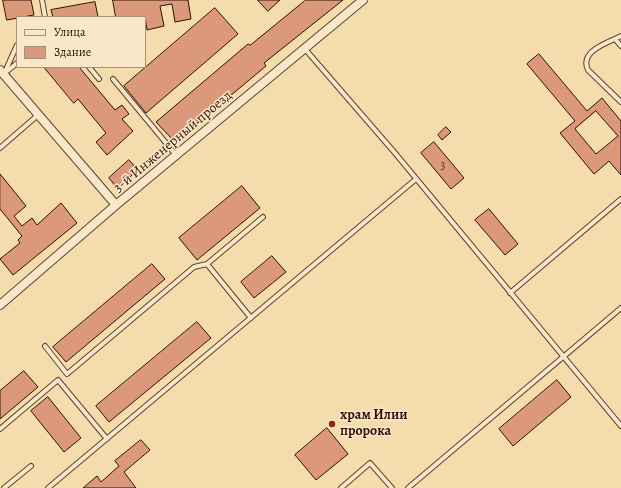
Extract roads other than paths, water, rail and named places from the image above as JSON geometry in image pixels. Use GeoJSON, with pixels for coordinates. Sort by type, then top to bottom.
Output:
{"type":"FeatureCollection","features":[{"type":"Feature","properties":{"kind":"street","name":"3-й Инженерный проезд"},"geometry":{"type":"LineString","coordinates":[[0,305],[363,0]]}},
{"type":"Feature","properties":{"kind":"street"},"geometry":{"type":"LineString","coordinates":[[2,72],[116,206]]}},
{"type":"Feature","properties":{"kind":"lane"},"geometry":{"type":"LineString","coordinates":[[42,0],[45,16]]}},
{"type":"Feature","properties":{"kind":"lane"},"geometry":{"type":"LineString","coordinates":[[621,36],[591,52],[586,57],[585,64],[588,70],[621,102]]}},
{"type":"Feature","properties":{"kind":"lane"},"geometry":{"type":"LineString","coordinates":[[616,39],[621,46]]}},
{"type":"Feature","properties":{"kind":"lane"},"geometry":{"type":"LineString","coordinates":[[2,72],[16,47]]}},
{"type":"Feature","properties":{"kind":"lane"},"geometry":{"type":"LineString","coordinates":[[306,49],[621,426]]}},
{"type":"Feature","properties":{"kind":"lane"},"geometry":{"type":"LineString","coordinates":[[2,72],[16,64]]}},
{"type":"Feature","properties":{"kind":"lane"},"geometry":{"type":"LineString","coordinates":[[91,68],[99,79]]}},
{"type":"Feature","properties":{"kind":"lane"},"geometry":{"type":"LineString","coordinates":[[113,79],[176,156]]}},
{"type":"Feature","properties":{"kind":"lane"},"geometry":{"type":"LineString","coordinates":[[0,148],[38,115]]}},
{"type":"Feature","properties":{"kind":"lane"},"geometry":{"type":"LineString","coordinates":[[48,488],[416,179]]}},
{"type":"Feature","properties":{"kind":"lane"},"geometry":{"type":"LineString","coordinates":[[510,293],[621,199]]}},
{"type":"Feature","properties":{"kind":"lane"},"geometry":{"type":"LineString","coordinates":[[44,346],[67,374],[194,267],[207,264],[263,217]]}},
{"type":"Feature","properties":{"kind":"lane"},"geometry":{"type":"LineString","coordinates":[[207,264],[251,318]]}},
{"type":"Feature","properties":{"kind":"lane"},"geometry":{"type":"LineString","coordinates":[[408,488],[621,308]]}},
{"type":"Feature","properties":{"kind":"lane"},"geometry":{"type":"LineString","coordinates":[[0,429],[58,380],[107,438]]}},
{"type":"Feature","properties":{"kind":"lane"},"geometry":{"type":"LineString","coordinates":[[341,488],[370,463],[392,488]]}},
{"type":"Feature","properties":{"kind":"lane"},"geometry":{"type":"LineString","coordinates":[[4,488],[32,466]]}},
{"type":"Feature","properties":{"kind":"place","name":"храм Илии пророка"},"geometry":{"type":"Point","coordinates":[332,424]}}]}
